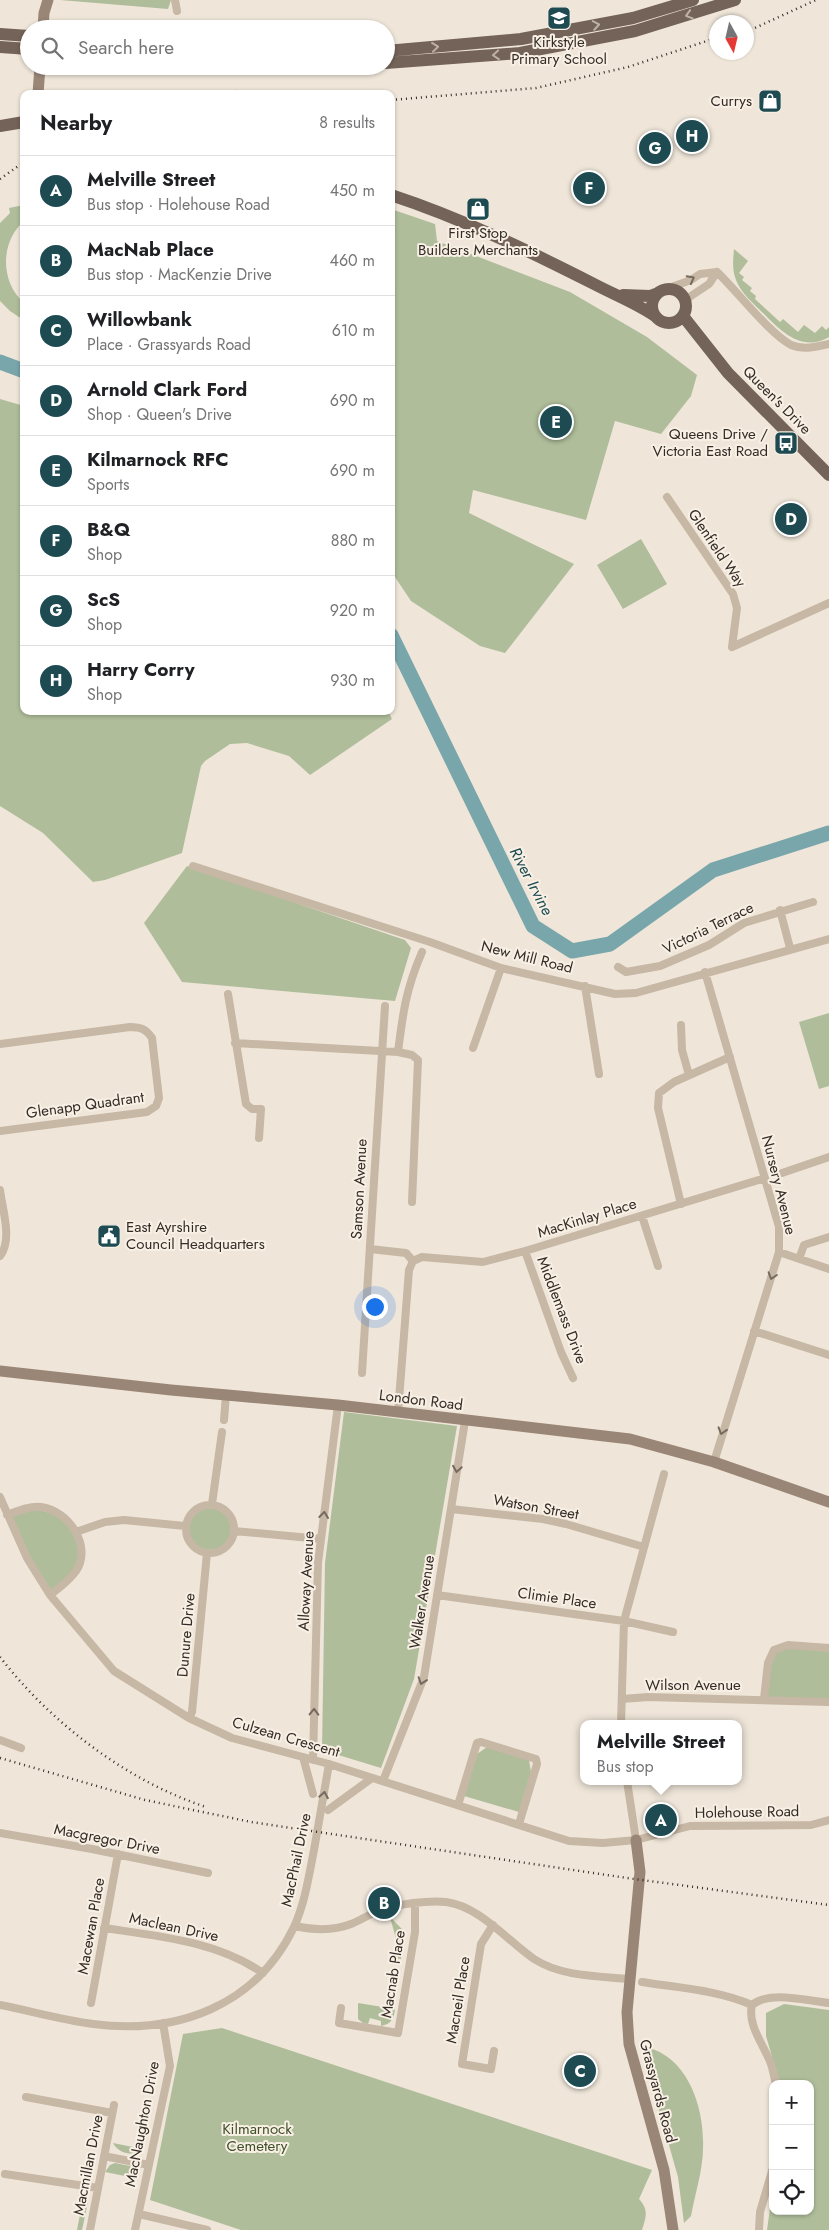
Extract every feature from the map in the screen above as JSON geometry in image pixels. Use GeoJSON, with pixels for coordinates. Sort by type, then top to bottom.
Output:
{"type":"FeatureCollection","features":[{"type":"Feature","properties":{"kind":"main road"},"geometry":{"type":"LineString","coordinates":[[44,20],[48,0]]}},
{"type":"Feature","properties":{"kind":"main road"},"geometry":{"type":"LineString","coordinates":[[395,50],[520,39],[633,18],[693,0]]}},
{"type":"Feature","properties":{"kind":"main road"},"geometry":{"type":"LineString","coordinates":[[395,62],[520,54],[635,31],[735,0]]}},
{"type":"Feature","properties":{"kind":"main road"},"geometry":{"type":"LineString","coordinates":[[6,34],[20,35]]}},
{"type":"Feature","properties":{"kind":"main road"},"geometry":{"type":"LineString","coordinates":[[4,48],[20,49]]}},
{"type":"Feature","properties":{"kind":"main road"},"geometry":{"type":"LineString","coordinates":[[38,90],[39,75]]}},
{"type":"Feature","properties":{"kind":"main road"},"geometry":{"type":"LineString","coordinates":[[0,126],[20,123]]}},
{"type":"Feature","properties":{"kind":"main road"},"geometry":{"type":"LineString","coordinates":[[395,197],[478,228],[615,294],[642,307],[664,322],[670,323],[680,320],[686,305],[679,292],[662,291],[650,296],[615,294]]}},
{"type":"Feature","properties":{"kind":"main road"},"geometry":{"type":"LineString","coordinates":[[655,316],[652,307],[662,291]]}},
{"type":"Feature","properties":{"kind":"main road","name":"Queen's Drive"},"geometry":{"type":"LineString","coordinates":[[683,316],[728,373],[829,475]]}},
{"type":"Feature","properties":{"kind":"main road","name":"Queen's Drive"},"geometry":{"type":"LineString","coordinates":[[670,323],[705,345]]}},
{"type":"Feature","properties":{"kind":"main road","name":"London Road"},"geometry":{"type":"LineString","coordinates":[[0,1371],[338,1405],[630,1439],[714,1462],[829,1502]]}},
{"type":"Feature","properties":{"kind":"main road","name":"Grassyards Road"},"geometry":{"type":"LineString","coordinates":[[636,1840],[640,1872],[627,2012],[629,2044],[664,2170],[672,2230]]}},
{"type":"Feature","properties":{"kind":"street"},"geometry":{"type":"LineString","coordinates":[[175,0],[177,11]]}},
{"type":"Feature","properties":{"kind":"street"},"geometry":{"type":"LineString","coordinates":[[662,291],[691,280],[700,274],[717,272]]}},
{"type":"Feature","properties":{"kind":"street"},"geometry":{"type":"LineString","coordinates":[[685,300],[709,284],[717,272]]}},
{"type":"Feature","properties":{"kind":"street"},"geometry":{"type":"LineString","coordinates":[[717,272],[776,334],[792,345],[806,348],[829,344]]}},
{"type":"Feature","properties":{"kind":"street","name":"Glenfield Way"},"geometry":{"type":"LineString","coordinates":[[667,497],[733,594],[737,608],[732,647],[829,603]]}},
{"type":"Feature","properties":{"kind":"street","name":"New Mill Road"},"geometry":{"type":"LineString","coordinates":[[193,866],[440,945],[501,968],[615,994],[636,993],[829,938]]}},
{"type":"Feature","properties":{"kind":"street","name":"Victoria Terrace"},"geometry":{"type":"LineString","coordinates":[[618,968],[626,972],[660,966],[709,945],[744,923],[780,910],[814,902]]}},
{"type":"Feature","properties":{"kind":"street"},"geometry":{"type":"LineString","coordinates":[[780,910],[790,948]]}},
{"type":"Feature","properties":{"kind":"street"},"geometry":{"type":"LineString","coordinates":[[398,1052],[404,1004],[410,981],[422,952]]}},
{"type":"Feature","properties":{"kind":"street"},"geometry":{"type":"LineString","coordinates":[[473,1048],[501,968]]}},
{"type":"Feature","properties":{"kind":"street","name":"Nursery Avenue"},"geometry":{"type":"LineString","coordinates":[[705,972],[765,1178],[781,1241],[780,1252],[714,1462]]}},
{"type":"Feature","properties":{"kind":"street"},"geometry":{"type":"LineString","coordinates":[[585,986],[599,1074]]}},
{"type":"Feature","properties":{"kind":"street"},"geometry":{"type":"LineString","coordinates":[[228,994],[246,1104],[252,1109],[261,1109],[260,1138]]}},
{"type":"Feature","properties":{"kind":"street","name":"Samson Avenue"},"geometry":{"type":"LineString","coordinates":[[362,1373],[385,1006]]}},
{"type":"Feature","properties":{"kind":"street"},"geometry":{"type":"LineString","coordinates":[[681,1025],[682,1050],[689,1075]]}},
{"type":"Feature","properties":{"kind":"street","name":"Glenapp Quadrant"},"geometry":{"type":"LineString","coordinates":[[0,1044],[142,1028],[148,1031],[152,1038],[159,1098],[156,1106],[147,1112],[0,1131]]}},
{"type":"Feature","properties":{"kind":"street"},"geometry":{"type":"LineString","coordinates":[[235,1043],[398,1052],[412,1055],[418,1060],[412,1202]]}},
{"type":"Feature","properties":{"kind":"street"},"geometry":{"type":"LineString","coordinates":[[681,1204],[658,1108],[660,1094],[674,1082],[730,1056]]}},
{"type":"Feature","properties":{"kind":"street"},"geometry":{"type":"LineString","coordinates":[[782,1173],[829,1157]]}},
{"type":"Feature","properties":{"kind":"street","name":"MacKinlay Place"},"geometry":{"type":"LineString","coordinates":[[414,1261],[422,1257],[483,1262],[765,1178]]}},
{"type":"Feature","properties":{"kind":"street"},"geometry":{"type":"LineString","coordinates":[[0,1190],[6,1237],[4,1252],[0,1256]]}},
{"type":"Feature","properties":{"kind":"street"},"geometry":{"type":"LineString","coordinates":[[642,1216],[658,1266]]}},
{"type":"Feature","properties":{"kind":"street"},"geometry":{"type":"LineString","coordinates":[[799,1259],[804,1245],[829,1237]]}},
{"type":"Feature","properties":{"kind":"street"},"geometry":{"type":"LineString","coordinates":[[370,1249],[406,1253],[414,1261],[409,1270],[398,1413]]}},
{"type":"Feature","properties":{"kind":"street","name":"Middlemass Drive"},"geometry":{"type":"LineString","coordinates":[[525,1251],[561,1352],[573,1378]]}},
{"type":"Feature","properties":{"kind":"street"},"geometry":{"type":"LineString","coordinates":[[780,1252],[829,1269]]}},
{"type":"Feature","properties":{"kind":"street"},"geometry":{"type":"LineString","coordinates":[[754,1331],[829,1356]]}},
{"type":"Feature","properties":{"kind":"street"},"geometry":{"type":"LineString","coordinates":[[224,1420],[226,1395]]}},
{"type":"Feature","properties":{"kind":"street","name":"Alloway Avenue"},"geometry":{"type":"LineString","coordinates":[[313,1760],[318,1563],[338,1405]]}},
{"type":"Feature","properties":{"kind":"street","name":"Walker Avenue"},"geometry":{"type":"LineString","coordinates":[[383,1781],[424,1677],[465,1421]]}},
{"type":"Feature","properties":{"kind":"street"},"geometry":{"type":"LineString","coordinates":[[212,1504],[222,1432]]}},
{"type":"Feature","properties":{"kind":"street"},"geometry":{"type":"LineString","coordinates":[[621,1720],[624,1621],[664,1474]]}},
{"type":"Feature","properties":{"kind":"street","name":"Culzean Crescent"},"geometry":{"type":"LineString","coordinates":[[0,1497],[27,1558],[50,1595],[114,1671],[189,1718],[232,1738],[329,1764],[569,1841],[603,1843],[636,1840]]}},
{"type":"Feature","properties":{"kind":"street"},"geometry":{"type":"LineString","coordinates":[[212,1504],[226,1510],[234,1523],[234,1531],[228,1545],[215,1553],[208,1553],[200,1551],[189,1541],[186,1526],[192,1512],[212,1504]]}},
{"type":"Feature","properties":{"kind":"street"},"geometry":{"type":"LineString","coordinates":[[7,1515],[29,1507],[54,1510],[64,1517],[76,1532],[80,1542],[81,1557],[77,1570],[68,1581],[50,1595]]}},
{"type":"Feature","properties":{"kind":"street","name":"Watson Street"},"geometry":{"type":"LineString","coordinates":[[451,1508],[550,1521],[644,1548]]}},
{"type":"Feature","properties":{"kind":"street"},"geometry":{"type":"LineString","coordinates":[[76,1532],[105,1522],[124,1520],[186,1526]]}},
{"type":"Feature","properties":{"kind":"street"},"geometry":{"type":"LineString","coordinates":[[234,1531],[321,1539]]}},
{"type":"Feature","properties":{"kind":"street","name":"Dunure Drive"},"geometry":{"type":"LineString","coordinates":[[189,1718],[192,1712],[208,1553]]}},
{"type":"Feature","properties":{"kind":"street","name":"Climie Place"},"geometry":{"type":"LineString","coordinates":[[437,1595],[624,1621],[673,1632]]}},
{"type":"Feature","properties":{"kind":"street"},"geometry":{"type":"LineString","coordinates":[[764,1699],[768,1663],[774,1650],[788,1645],[829,1648]]}},
{"type":"Feature","properties":{"kind":"street","name":"Wilson Avenue"},"geometry":{"type":"LineString","coordinates":[[622,1699],[648,1697],[829,1702]]}},
{"type":"Feature","properties":{"kind":"street"},"geometry":{"type":"LineString","coordinates":[[0,1740],[21,1748]]}},
{"type":"Feature","properties":{"kind":"street"},"geometry":{"type":"LineString","coordinates":[[458,1804],[477,1743],[481,1742],[536,1759],[538,1764],[519,1824]]}},
{"type":"Feature","properties":{"kind":"street"},"geometry":{"type":"LineString","coordinates":[[303,1758],[313,1794]]}},
{"type":"Feature","properties":{"kind":"street","name":"MacPhail Drive"},"geometry":{"type":"LineString","coordinates":[[0,2005],[93,2024],[127,2026],[163,2024],[228,2002],[262,1973],[277,1957],[294,1926],[308,1883],[329,1764]]}},
{"type":"Feature","properties":{"kind":"street"},"geometry":{"type":"LineString","coordinates":[[328,1810],[372,1778]]}},
{"type":"Feature","properties":{"kind":"street"},"geometry":{"type":"LineString","coordinates":[[628,1785],[636,1840]]}},
{"type":"Feature","properties":{"kind":"street","name":"Holehouse Road"},"geometry":{"type":"LineString","coordinates":[[636,1840],[690,1826],[811,1825],[829,1820]]}},
{"type":"Feature","properties":{"kind":"street","name":"Macgregor Drive"},"geometry":{"type":"LineString","coordinates":[[0,1833],[118,1854],[208,1873]]}},
{"type":"Feature","properties":{"kind":"street","name":"Macewan Place"},"geometry":{"type":"LineString","coordinates":[[91,2003],[118,1854]]}},
{"type":"Feature","properties":{"kind":"street"},"geometry":{"type":"LineString","coordinates":[[294,1926],[309,1929],[330,1929],[349,1925],[382,1909],[446,1902],[471,1911],[493,1925],[535,1959],[560,1972],[630,1979]]}},
{"type":"Feature","properties":{"kind":"street","name":"Macnab Place"},"geometry":{"type":"LineString","coordinates":[[341,2008],[339,2023],[398,2033],[415,1932],[415,1904]]}},
{"type":"Feature","properties":{"kind":"street","name":"Macneil Place"},"geometry":{"type":"LineString","coordinates":[[493,1925],[481,1944],[462,2064],[491,2069],[494,2051]]}},
{"type":"Feature","properties":{"kind":"street","name":"Maclean Drive"},"geometry":{"type":"LineString","coordinates":[[104,1928],[155,1935],[223,1952],[248,1963],[262,1973]]}},
{"type":"Feature","properties":{"kind":"street"},"geometry":{"type":"LineString","coordinates":[[642,1982],[711,1992],[752,2005]]}},
{"type":"Feature","properties":{"kind":"street"},"geometry":{"type":"LineString","coordinates":[[775,2080],[771,2065],[752,2024],[750,2014],[752,2005],[759,1999],[771,1997],[829,2003]]}},
{"type":"Feature","properties":{"kind":"street","name":"MacNaughton Drive"},"geometry":{"type":"LineString","coordinates":[[135,2230],[170,2066],[163,2024]]}},
{"type":"Feature","properties":{"kind":"street","name":"Macmillan Drive"},"geometry":{"type":"LineString","coordinates":[[26,2098],[113,2109],[90,2230]]}},
{"type":"Feature","properties":{"kind":"street"},"geometry":{"type":"LineString","coordinates":[[104,2156],[149,2166]]}},
{"type":"Feature","properties":{"kind":"street"},"geometry":{"type":"LineString","coordinates":[[759,2230],[760,2212],[772,2170]]}},
{"type":"Feature","properties":{"kind":"street"},"geometry":{"type":"LineString","coordinates":[[5,2174],[98,2188]]}},
{"type":"Feature","properties":{"kind":"street"},"geometry":{"type":"LineString","coordinates":[[139,2214],[207,2230]]}},
{"type":"Feature","properties":{"kind":"green space"},"geometry":{"type":"Polygon","coordinates":[[[60,0],[171,0],[168,9],[60,0]]]}},
{"type":"Feature","properties":{"kind":"green space"},"geometry":{"type":"Polygon","coordinates":[[[20,206],[20,226],[10,240],[6,262],[10,284],[20,298],[20,318],[0,301],[0,223],[10,213],[9,208],[20,206]]]}},
{"type":"Feature","properties":{"kind":"green space"},"geometry":{"type":"Polygon","coordinates":[[[395,210],[435,224],[437,241],[570,292],[647,337],[697,375],[691,396],[661,434],[615,421],[586,520],[473,490],[469,513],[574,564],[505,653],[480,646],[411,601],[395,577],[395,210]]]}},
{"type":"Feature","properties":{"kind":"green space"},"geometry":{"type":"Polygon","coordinates":[[[734,249],[748,261],[739,273],[744,277],[742,280],[752,288],[750,291],[756,296],[755,299],[780,322],[783,319],[798,332],[804,325],[815,333],[822,326],[826,330],[829,327],[829,337],[810,343],[793,338],[777,327],[748,298],[738,285],[733,269],[734,249]]]}},
{"type":"Feature","properties":{"kind":"green space"},"geometry":{"type":"Polygon","coordinates":[[[0,399],[20,405],[20,715],[390,715],[392,719],[310,775],[289,756],[247,743],[230,744],[205,761],[201,766],[182,853],[105,880],[93,882],[43,833],[0,806],[0,399]]]}},
{"type":"Feature","properties":{"kind":"green space"},"geometry":{"type":"Polygon","coordinates":[[[641,539],[667,584],[623,609],[597,565],[641,539]]]}},
{"type":"Feature","properties":{"kind":"green space"},"geometry":{"type":"Polygon","coordinates":[[[187,866],[405,940],[411,948],[395,1001],[182,982],[144,923],[187,866]]]}},
{"type":"Feature","properties":{"kind":"green space"},"geometry":{"type":"Polygon","coordinates":[[[829,1013],[829,1086],[819,1089],[799,1022],[829,1013]]]}},
{"type":"Feature","properties":{"kind":"green space"},"geometry":{"type":"Polygon","coordinates":[[[344,1412],[457,1426],[414,1679],[381,1768],[322,1750],[325,1563],[344,1412]]]}},
{"type":"Feature","properties":{"kind":"green space"},"geometry":{"type":"Polygon","coordinates":[[[29,1507],[64,1517],[80,1543],[77,1570],[50,1595],[7,1515],[29,1507]]]}},
{"type":"Feature","properties":{"kind":"green space"},"geometry":{"type":"Polygon","coordinates":[[[210,1508],[225,1514],[231,1529],[225,1544],[210,1550],[195,1544],[189,1529],[195,1514],[210,1508]]]}},
{"type":"Feature","properties":{"kind":"green space"},"geometry":{"type":"Polygon","coordinates":[[[788,1645],[829,1648],[829,1702],[764,1699],[774,1650],[788,1645]]]}},
{"type":"Feature","properties":{"kind":"green space"},"geometry":{"type":"Polygon","coordinates":[[[487,1747],[529,1760],[531,1772],[519,1812],[464,1796],[477,1754],[487,1747]]]}},
{"type":"Feature","properties":{"kind":"green space"},"geometry":{"type":"Polygon","coordinates":[[[390,1917],[405,1932],[401,1959],[393,1958],[396,1939],[390,1917]]]}},
{"type":"Feature","properties":{"kind":"green space"},"geometry":{"type":"Polygon","coordinates":[[[358,2003],[395,2009],[394,2016],[390,2022],[381,2026],[381,2021],[370,2018],[368,2024],[363,2023],[358,2019],[358,2003]]]}},
{"type":"Feature","properties":{"kind":"green space"},"geometry":{"type":"Polygon","coordinates":[[[784,2004],[829,2010],[829,2230],[767,2230],[769,2215],[814,2215],[814,2080],[779,2080],[766,2036],[766,2013],[784,2004]]]}},
{"type":"Feature","properties":{"kind":"green space","name":"Kilmarnock Cemetery"},"geometry":{"type":"Polygon","coordinates":[[[222,2028],[652,2170],[639,2199],[646,2214],[642,2230],[241,2230],[150,2200],[183,2034],[222,2028]]]}},
{"type":"Feature","properties":{"kind":"green space"},"geometry":{"type":"Polygon","coordinates":[[[641,2046],[657,2051],[670,2059],[681,2071],[690,2084],[701,2116],[703,2132],[702,2165],[691,2216],[684,2223],[678,2177],[641,2046]]]}},
{"type":"Feature","properties":{"kind":"green space"},"geometry":{"type":"Polygon","coordinates":[[[113,2143],[143,2149],[131,2154],[126,2153],[119,2150],[113,2143]]]}},
{"type":"Feature","properties":{"kind":"green space"},"geometry":{"type":"Polygon","coordinates":[[[115,2163],[130,2166],[135,2172],[135,2178],[105,2172],[110,2165],[115,2163]]]}},
{"type":"Feature","properties":{"kind":"green space"},"geometry":{"type":"Polygon","coordinates":[[[84,2194],[88,2202],[82,2230],[77,2230],[84,2194]]]}},
{"type":"Feature","properties":{"kind":"waterway","name":"River Irvine"},"geometry":{"type":"LineString","coordinates":[[0,362],[20,370]]}},
{"type":"Feature","properties":{"kind":"waterway","name":"River Irvine"},"geometry":{"type":"LineString","coordinates":[[395,643],[533,926],[572,951],[610,944],[713,870],[829,833]]}},
{"type":"Feature","properties":{"kind":"railway"},"geometry":{"type":"LineString","coordinates":[[754,28],[816,0]]}},
{"type":"Feature","properties":{"kind":"railway"},"geometry":{"type":"LineString","coordinates":[[395,100],[536,88],[628,67],[709,40]]}},
{"type":"Feature","properties":{"kind":"railway"},"geometry":{"type":"LineString","coordinates":[[0,179],[20,165]]}},
{"type":"Feature","properties":{"kind":"railway"},"geometry":{"type":"LineString","coordinates":[[0,1657],[43,1705],[92,1747],[148,1782],[206,1807]]}},
{"type":"Feature","properties":{"kind":"railway"},"geometry":{"type":"LineString","coordinates":[[0,1758],[145,1800],[251,1822],[627,1878],[829,1905]]}},
{"type":"Feature","properties":{"kind":"place","name":"Kirkstyle Primary School"},"geometry":{"type":"Point","coordinates":[559,18]}},
{"type":"Feature","properties":{"kind":"place","name":"Currys"},"geometry":{"type":"Point","coordinates":[770,101]}},
{"type":"Feature","properties":{"kind":"place","name":"Harry Corry"},"geometry":{"type":"Point","coordinates":[692,136]}},
{"type":"Feature","properties":{"kind":"place","name":"ScS"},"geometry":{"type":"Point","coordinates":[655,148]}},
{"type":"Feature","properties":{"kind":"place","name":"B&Q"},"geometry":{"type":"Point","coordinates":[589,188]}},
{"type":"Feature","properties":{"kind":"place","name":"First Stop Builders Merchants"},"geometry":{"type":"Point","coordinates":[478,209]}},
{"type":"Feature","properties":{"kind":"place","name":"Kilmarnock RFC"},"geometry":{"type":"Point","coordinates":[556,422]}},
{"type":"Feature","properties":{"kind":"place","name":"Queens Drive / Victoria East Road"},"geometry":{"type":"Point","coordinates":[786,443]}},
{"type":"Feature","properties":{"kind":"place","name":"Arnold Clark Ford"},"geometry":{"type":"Point","coordinates":[791,519]}},
{"type":"Feature","properties":{"kind":"place","name":"East Ayrshire Council Headquarters"},"geometry":{"type":"Point","coordinates":[109,1236]}},
{"type":"Feature","properties":{"kind":"place","name":"Melville Street"},"geometry":{"type":"Point","coordinates":[661,1820]}},
{"type":"Feature","properties":{"kind":"place","name":"MacNab Place"},"geometry":{"type":"Point","coordinates":[384,1903]}},
{"type":"Feature","properties":{"kind":"place","name":"Willowbank"},"geometry":{"type":"Point","coordinates":[580,2071]}}]}
